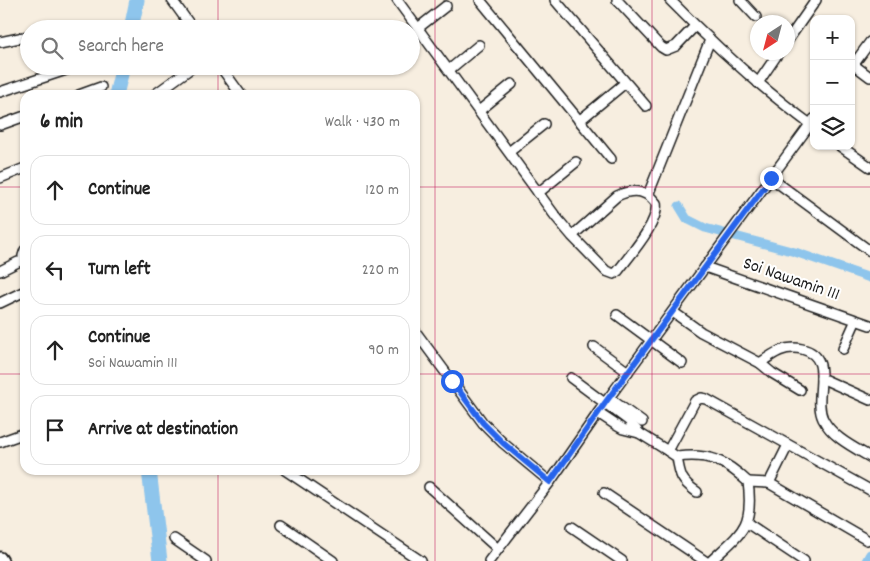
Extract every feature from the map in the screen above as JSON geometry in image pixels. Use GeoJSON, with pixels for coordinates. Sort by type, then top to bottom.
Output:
{"type":"FeatureCollection","features":[{"type":"Feature","properties":{"kind":"street"},"geometry":{"type":"LineString","coordinates":[[172,0],[186,20]]}},
{"type":"Feature","properties":{"kind":"street"},"geometry":{"type":"LineString","coordinates":[[397,0],[412,20]]}},
{"type":"Feature","properties":{"kind":"street"},"geometry":{"type":"LineString","coordinates":[[481,0],[611,158]]}},
{"type":"Feature","properties":{"kind":"street"},"geometry":{"type":"LineString","coordinates":[[555,0],[646,106]]}},
{"type":"Feature","properties":{"kind":"street"},"geometry":{"type":"LineString","coordinates":[[617,0],[666,50],[676,46],[695,26]]}},
{"type":"Feature","properties":{"kind":"street","name":"Soi Nawamin 111"},"geometry":{"type":"LineString","coordinates":[[670,0],[695,26],[758,83],[810,122]]}},
{"type":"Feature","properties":{"kind":"street"},"geometry":{"type":"LineString","coordinates":[[740,0],[754,15]]}},
{"type":"Feature","properties":{"kind":"street"},"geometry":{"type":"LineString","coordinates":[[795,30],[816,0]]}},
{"type":"Feature","properties":{"kind":"street"},"geometry":{"type":"LineString","coordinates":[[420,26],[446,6]]}},
{"type":"Feature","properties":{"kind":"street"},"geometry":{"type":"LineString","coordinates":[[420,31],[538,193],[572,236],[602,268],[614,274],[643,236],[654,218],[657,212],[656,203],[648,195],[631,191],[617,196],[572,236]]}},
{"type":"Feature","properties":{"kind":"street"},"geometry":{"type":"LineString","coordinates":[[0,42],[20,38]]}},
{"type":"Feature","properties":{"kind":"street"},"geometry":{"type":"LineString","coordinates":[[648,195],[710,40]]}},
{"type":"Feature","properties":{"kind":"street"},"geometry":{"type":"LineString","coordinates":[[855,62],[870,42]]}},
{"type":"Feature","properties":{"kind":"street"},"geometry":{"type":"LineString","coordinates":[[449,70],[479,45]]}},
{"type":"Feature","properties":{"kind":"street"},"geometry":{"type":"LineString","coordinates":[[758,83],[774,60]]}},
{"type":"Feature","properties":{"kind":"street"},"geometry":{"type":"LineString","coordinates":[[855,68],[870,77]]}},
{"type":"Feature","properties":{"kind":"street"},"geometry":{"type":"LineString","coordinates":[[0,92],[51,75]]}},
{"type":"Feature","properties":{"kind":"street"},"geometry":{"type":"LineString","coordinates":[[162,90],[182,75]]}},
{"type":"Feature","properties":{"kind":"street"},"geometry":{"type":"LineString","coordinates":[[227,75],[237,90]]}},
{"type":"Feature","properties":{"kind":"street"},"geometry":{"type":"LineString","coordinates":[[579,121],[625,83]]}},
{"type":"Feature","properties":{"kind":"street"},"geometry":{"type":"LineString","coordinates":[[479,111],[512,84]]}},
{"type":"Feature","properties":{"kind":"street"},"geometry":{"type":"LineString","coordinates":[[93,90],[101,87]]}},
{"type":"Feature","properties":{"kind":"street"},"geometry":{"type":"LineString","coordinates":[[0,125],[20,118]]}},
{"type":"Feature","properties":{"kind":"street"},"geometry":{"type":"LineString","coordinates":[[509,152],[544,124]]}},
{"type":"Feature","properties":{"kind":"street","name":"Soi Nawamin 111"},"geometry":{"type":"LineString","coordinates":[[810,126],[705,267],[870,325]]}},
{"type":"Feature","properties":{"kind":"street"},"geometry":{"type":"LineString","coordinates":[[846,150],[870,167]]}},
{"type":"Feature","properties":{"kind":"street"},"geometry":{"type":"LineString","coordinates":[[538,193],[576,162]]}},
{"type":"Feature","properties":{"kind":"street"},"geometry":{"type":"LineString","coordinates":[[0,178],[20,170]]}},
{"type":"Feature","properties":{"kind":"street"},"geometry":{"type":"LineString","coordinates":[[771,178],[870,251]]}},
{"type":"Feature","properties":{"kind":"street"},"geometry":{"type":"LineString","coordinates":[[1,267],[20,262]]}},
{"type":"Feature","properties":{"kind":"street"},"geometry":{"type":"LineString","coordinates":[[489,561],[550,482],[598,412],[705,267]]}},
{"type":"Feature","properties":{"kind":"street"},"geometry":{"type":"LineString","coordinates":[[0,303],[20,293]]}},
{"type":"Feature","properties":{"kind":"street"},"geometry":{"type":"LineString","coordinates":[[673,312],[713,339],[760,363],[772,373],[800,390]]}},
{"type":"Feature","properties":{"kind":"street"},"geometry":{"type":"LineString","coordinates":[[617,315],[682,363]]}},
{"type":"Feature","properties":{"kind":"street"},"geometry":{"type":"LineString","coordinates":[[843,349],[856,320]]}},
{"type":"Feature","properties":{"kind":"street"},"geometry":{"type":"LineString","coordinates":[[420,338],[483,423],[503,443],[550,482]]}},
{"type":"Feature","properties":{"kind":"street"},"geometry":{"type":"LineString","coordinates":[[594,346],[628,372]]}},
{"type":"Feature","properties":{"kind":"street"},"geometry":{"type":"LineString","coordinates":[[760,363],[778,350],[786,348],[802,349],[816,355],[821,369],[820,404],[822,417],[834,434],[870,457]]}},
{"type":"Feature","properties":{"kind":"street"},"geometry":{"type":"LineString","coordinates":[[571,378],[642,422]]}},
{"type":"Feature","properties":{"kind":"street"},"geometry":{"type":"LineString","coordinates":[[821,378],[870,400]]}},
{"type":"Feature","properties":{"kind":"street"},"geometry":{"type":"LineString","coordinates":[[668,451],[695,401],[701,398],[706,399],[870,490]]}},
{"type":"Feature","properties":{"kind":"street"},"geometry":{"type":"LineString","coordinates":[[607,401],[629,420],[639,433]]}},
{"type":"Feature","properties":{"kind":"street"},"geometry":{"type":"LineString","coordinates":[[598,412],[623,429],[639,433],[676,457],[680,477],[685,484],[697,492]]}},
{"type":"Feature","properties":{"kind":"street"},"geometry":{"type":"LineString","coordinates":[[0,442],[20,435]]}},
{"type":"Feature","properties":{"kind":"street"},"geometry":{"type":"LineString","coordinates":[[769,483],[788,446]]}},
{"type":"Feature","properties":{"kind":"street"},"geometry":{"type":"LineString","coordinates":[[676,457],[694,455],[721,461],[748,482],[769,483],[867,540]]}},
{"type":"Feature","properties":{"kind":"street"},"geometry":{"type":"LineString","coordinates":[[292,475],[420,561]]}},
{"type":"Feature","properties":{"kind":"street"},"geometry":{"type":"LineString","coordinates":[[711,561],[736,538],[746,523],[750,506],[748,482]]}},
{"type":"Feature","properties":{"kind":"street"},"geometry":{"type":"LineString","coordinates":[[429,487],[498,549]]}},
{"type":"Feature","properties":{"kind":"street"},"geometry":{"type":"LineString","coordinates":[[604,493],[705,561]]}},
{"type":"Feature","properties":{"kind":"street"},"geometry":{"type":"LineString","coordinates":[[746,523],[804,561]]}},
{"type":"Feature","properties":{"kind":"street"},"geometry":{"type":"LineString","coordinates":[[281,525],[333,561]]}},
{"type":"Feature","properties":{"kind":"street"},"geometry":{"type":"LineString","coordinates":[[572,527],[622,561]]}},
{"type":"Feature","properties":{"kind":"street"},"geometry":{"type":"LineString","coordinates":[[174,539],[206,561]]}},
{"type":"Feature","properties":{"kind":"waterway"},"geometry":{"type":"LineString","coordinates":[[133,20],[137,0]]}},
{"type":"Feature","properties":{"kind":"waterway"},"geometry":{"type":"LineString","coordinates":[[117,90],[121,75]]}},
{"type":"Feature","properties":{"kind":"waterway"},"geometry":{"type":"LineString","coordinates":[[679,206],[687,219],[705,228],[795,252],[870,278]]}},
{"type":"Feature","properties":{"kind":"waterway"},"geometry":{"type":"LineString","coordinates":[[150,475],[160,561]]}},
{"type":"Feature","properties":{"kind":"waterway"},"geometry":{"type":"LineString","coordinates":[[866,561],[870,554]]}},
{"type":"Feature","properties":{"kind":"route"},"geometry":{"type":"LineString","coordinates":[[452,381],[483,423],[503,443],[550,482],[605,403],[771,178]]}}]}
